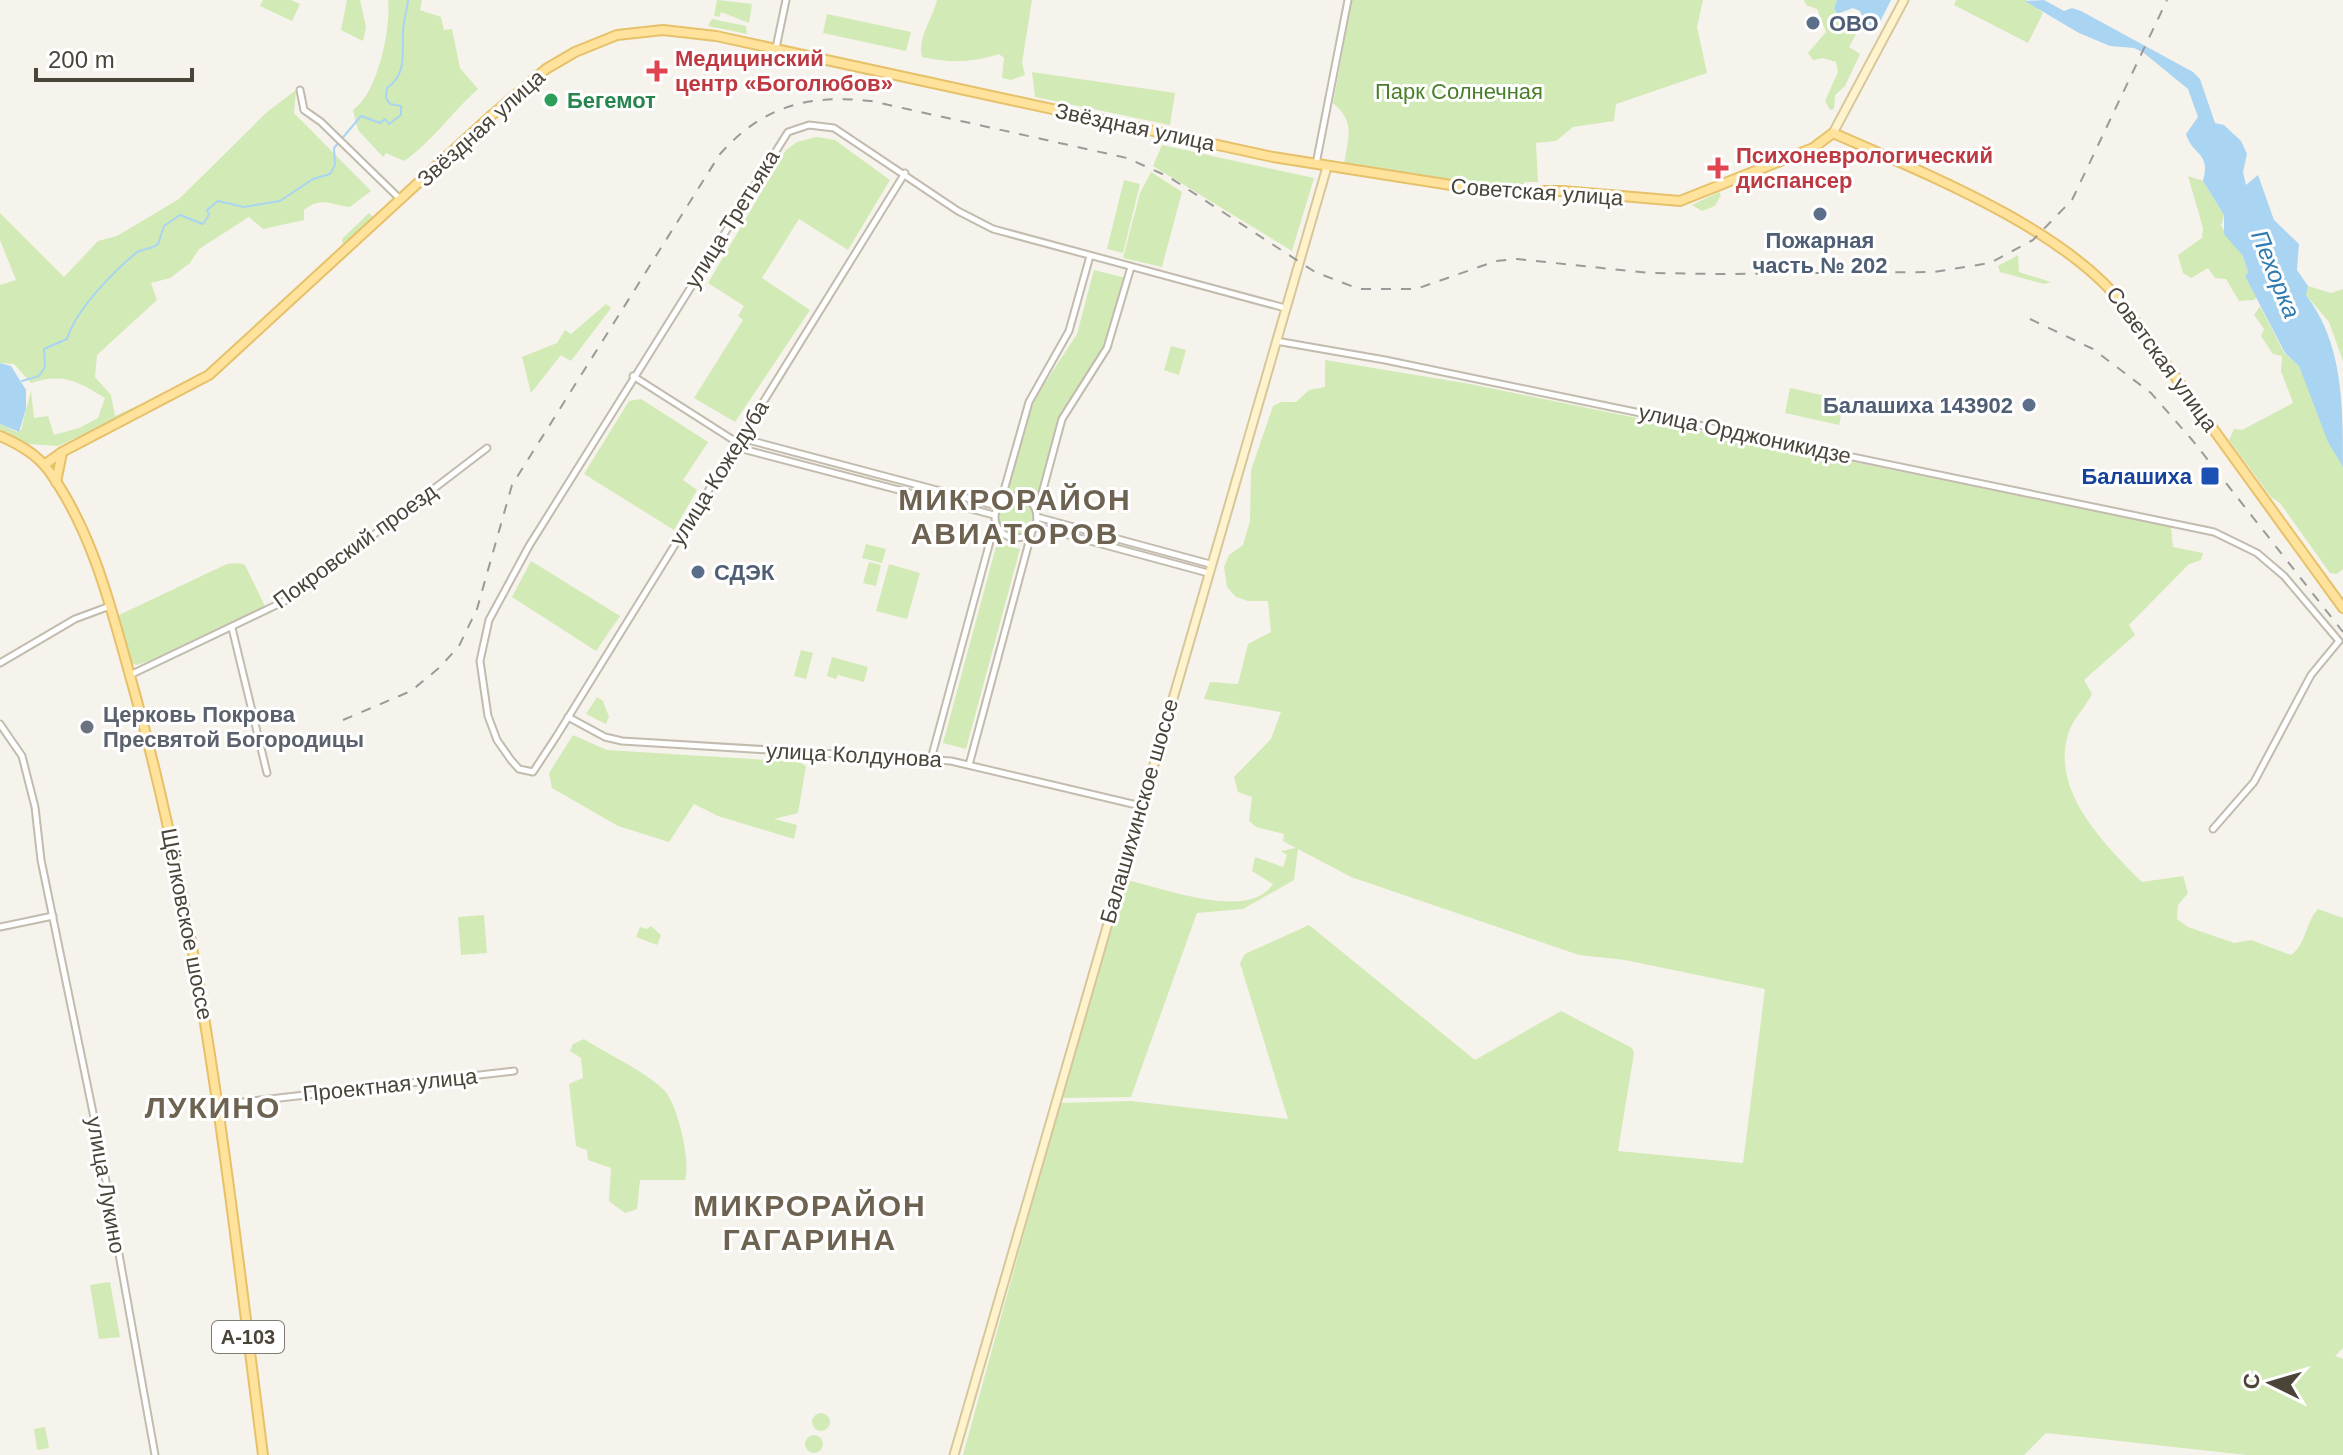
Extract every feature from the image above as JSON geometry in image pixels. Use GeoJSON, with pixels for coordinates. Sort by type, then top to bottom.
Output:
{"type":"FeatureCollection","features":[{"type":"Feature","properties":{"kind":"main road"},"geometry":{"type":"LineString","coordinates":[[1833,133],[1904,0]]}},
{"type":"Feature","properties":{"kind":"main road","name":"Звёздная улица"},"geometry":{"type":"LineString","coordinates":[[44,465],[62,452],[209,375],[526,84],[575,52],[599,41],[632,32],[663,30],[705,34],[1327,167]]}},
{"type":"Feature","properties":{"kind":"main road","name":"Советская улица"},"geometry":{"type":"LineString","coordinates":[[1327,167],[1489,191],[1563,191],[1673,202],[1813,148],[1833,133],[2004,214],[2065,249],[2093,270],[2124,306],[2343,608]]}},
{"type":"Feature","properties":{"kind":"main road","name":"Балашихинское шоссе"},"geometry":{"type":"LineString","coordinates":[[954,1455],[1327,167]]}},
{"type":"Feature","properties":{"kind":"main road","name":"Щёлковское шоссе"},"geometry":{"type":"LineString","coordinates":[[0,436],[20,446],[44,465],[56,482],[82,533],[111,606],[130,675],[184,890],[218,1105],[263,1455]]}},
{"type":"Feature","properties":{"kind":"main road"},"geometry":{"type":"LineString","coordinates":[[20,446],[40,453],[62,452],[56,469],[56,482]]}},
{"type":"Feature","properties":{"kind":"street"},"geometry":{"type":"LineString","coordinates":[[776,48],[786,0]]}},
{"type":"Feature","properties":{"kind":"street"},"geometry":{"type":"LineString","coordinates":[[1316,165],[1348,0]]}},
{"type":"Feature","properties":{"kind":"street"},"geometry":{"type":"LineString","coordinates":[[300,90],[304,110],[332,132],[400,200]]}},
{"type":"Feature","properties":{"kind":"street","name":"улица Третьяка"},"geometry":{"type":"LineString","coordinates":[[533,772],[519,769],[511,760],[497,740],[488,716],[481,671],[484,634],[496,603],[633,376],[788,132],[809,125],[834,128],[958,211],[993,229],[1285,308]]}},
{"type":"Feature","properties":{"kind":"street","name":"улица Кожедуба"},"geometry":{"type":"LineString","coordinates":[[533,772],[905,173]]}},
{"type":"Feature","properties":{"kind":"street"},"geometry":{"type":"LineString","coordinates":[[931,759],[995,523],[994,515],[1029,402],[1069,331],[1090,256]]}},
{"type":"Feature","properties":{"kind":"street"},"geometry":{"type":"LineString","coordinates":[[969,765],[1062,419],[1107,348],[1131,267]]}},
{"type":"Feature","properties":{"kind":"street","name":"улица Орджоникидзе"},"geometry":{"type":"LineString","coordinates":[[1275,341],[1400,362],[2214,532],[2257,553],[2284,576],[2339,641],[2311,675],[2254,782],[2213,829]]}},
{"type":"Feature","properties":{"kind":"street"},"geometry":{"type":"LineString","coordinates":[[633,376],[738,442],[994,515]]}},
{"type":"Feature","properties":{"kind":"street"},"geometry":{"type":"LineString","coordinates":[[738,442],[999,503],[1019,495],[1030,501],[1037,515],[1209,568]]}},
{"type":"Feature","properties":{"kind":"street","name":"Покровский проезд"},"geometry":{"type":"LineString","coordinates":[[130,675],[291,598],[487,448]]}},
{"type":"Feature","properties":{"kind":"street"},"geometry":{"type":"LineString","coordinates":[[995,523],[1002,533],[1014,538],[1033,528],[1209,568]]}},
{"type":"Feature","properties":{"kind":"street"},"geometry":{"type":"LineString","coordinates":[[0,663],[75,619],[111,606]]}},
{"type":"Feature","properties":{"kind":"street"},"geometry":{"type":"LineString","coordinates":[[232,628],[267,773]]}},
{"type":"Feature","properties":{"kind":"street","name":"улица Колдунова"},"geometry":{"type":"LineString","coordinates":[[568,717],[605,737],[622,741],[931,759],[969,765],[1141,806]]}},
{"type":"Feature","properties":{"kind":"street","name":"улица Лукино"},"geometry":{"type":"LineString","coordinates":[[0,724],[22,756],[28,776],[98,1137],[155,1455]]}},
{"type":"Feature","properties":{"kind":"street"},"geometry":{"type":"LineString","coordinates":[[0,927],[53,916]]}},
{"type":"Feature","properties":{"kind":"street","name":"Проектная улица"},"geometry":{"type":"LineString","coordinates":[[218,1105],[514,1071]]}},
{"type":"Feature","properties":{"kind":"green space"},"geometry":{"type":"Polygon","coordinates":[[[263,0],[291,0],[300,4],[292,21],[260,6],[263,0]]]}},
{"type":"Feature","properties":{"kind":"green space"},"geometry":{"type":"Polygon","coordinates":[[[347,0],[360,0],[366,27],[363,41],[341,30],[347,0]]]}},
{"type":"Feature","properties":{"kind":"green space"},"geometry":{"type":"Polygon","coordinates":[[[388,0],[422,0],[420,10],[441,17],[444,30],[452,29],[460,68],[478,89],[424,145],[404,161],[386,153],[383,157],[358,130],[353,110],[369,90],[381,60],[388,0]]]}},
{"type":"Feature","properties":{"kind":"green space"},"geometry":{"type":"Polygon","coordinates":[[[717,0],[752,4],[749,23],[721,12],[719,17],[714,16],[717,0]]]}},
{"type":"Feature","properties":{"kind":"green space"},"geometry":{"type":"Polygon","coordinates":[[[937,0],[1032,0],[1022,63],[1025,75],[1011,80],[1002,78],[1004,58],[999,54],[960,61],[922,57],[923,35],[937,0]]]}},
{"type":"Feature","properties":{"kind":"green space","name":"Парк Солнечная"},"geometry":{"type":"Polygon","coordinates":[[[1352,0],[1703,0],[1697,27],[1707,73],[1616,104],[1614,121],[1573,127],[1556,141],[1536,143],[1538,182],[1524,182],[1524,189],[1484,188],[1344,165],[1348,124],[1333,103],[1352,0]]]}},
{"type":"Feature","properties":{"kind":"green space"},"geometry":{"type":"Polygon","coordinates":[[[1804,0],[1837,0],[1834,8],[1837,14],[1861,25],[1849,47],[1860,54],[1845,86],[1835,95],[1834,109],[1830,110],[1825,101],[1838,72],[1836,62],[1823,58],[1813,60],[1808,53],[1826,32],[1817,9],[1806,5],[1804,0]]]}},
{"type":"Feature","properties":{"kind":"green space"},"geometry":{"type":"Polygon","coordinates":[[[1956,0],[2026,0],[2043,13],[2028,43],[1954,5],[1956,0]]]}},
{"type":"Feature","properties":{"kind":"green space"},"geometry":{"type":"Polygon","coordinates":[[[827,14],[911,32],[906,51],[823,33],[827,14]]]}},
{"type":"Feature","properties":{"kind":"green space"},"geometry":{"type":"Polygon","coordinates":[[[712,19],[746,26],[747,34],[708,26],[712,19]]]}},
{"type":"Feature","properties":{"kind":"green space"},"geometry":{"type":"Polygon","coordinates":[[[1032,72],[1175,93],[1170,125],[1035,97],[1032,72]]]}},
{"type":"Feature","properties":{"kind":"green space"},"geometry":{"type":"Polygon","coordinates":[[[296,90],[294,113],[371,191],[350,207],[316,203],[304,210],[304,220],[263,229],[249,217],[199,249],[190,263],[170,278],[151,283],[157,300],[97,355],[95,377],[111,395],[115,416],[139,405],[141,408],[58,446],[28,444],[0,430],[0,424],[17,432],[21,430],[31,391],[34,418],[48,416],[54,435],[79,428],[98,418],[105,398],[70,380],[31,383],[14,364],[0,363],[0,285],[16,280],[0,240],[0,213],[64,277],[98,241],[117,236],[179,199],[267,112],[296,90]]]}},
{"type":"Feature","properties":{"kind":"green space"},"geometry":{"type":"Polygon","coordinates":[[[817,137],[835,140],[890,180],[848,250],[799,219],[762,278],[810,310],[735,422],[694,398],[743,320],[738,316],[744,306],[708,283],[786,150],[797,142],[817,137]]]}},
{"type":"Feature","properties":{"kind":"green space"},"geometry":{"type":"Polygon","coordinates":[[[1162,145],[1314,178],[1292,251],[1153,166],[1162,145]]]}},
{"type":"Feature","properties":{"kind":"green space"},"geometry":{"type":"Polygon","coordinates":[[[1151,172],[1182,192],[1162,267],[1123,258],[1140,193],[1151,172]]]}},
{"type":"Feature","properties":{"kind":"green space"},"geometry":{"type":"Polygon","coordinates":[[[2188,176],[2203,181],[2224,215],[2221,226],[2243,256],[2248,272],[2245,276],[2257,297],[2254,300],[2239,301],[2226,279],[2215,278],[2208,268],[2191,278],[2183,273],[2178,255],[2202,238],[2203,228],[2188,176]]]}},
{"type":"Feature","properties":{"kind":"green space"},"geometry":{"type":"Polygon","coordinates":[[[1124,180],[1140,184],[1123,253],[1107,249],[1124,180]]]}},
{"type":"Feature","properties":{"kind":"green space"},"geometry":{"type":"Polygon","coordinates":[[[1719,192],[1721,195],[1715,206],[1702,211],[1692,205],[1719,192]]]}},
{"type":"Feature","properties":{"kind":"green space"},"geometry":{"type":"Polygon","coordinates":[[[369,213],[374,218],[343,244],[342,239],[369,213]]]}},
{"type":"Feature","properties":{"kind":"green space"},"geometry":{"type":"Polygon","coordinates":[[[2018,255],[2019,272],[2051,282],[2044,284],[2000,272],[1998,266],[2018,255]]]}},
{"type":"Feature","properties":{"kind":"green space"},"geometry":{"type":"Polygon","coordinates":[[[1094,270],[1126,278],[1103,352],[1059,420],[1037,498],[1007,490],[1027,417],[1039,392],[1077,334],[1094,270]]]}},
{"type":"Feature","properties":{"kind":"green space"},"geometry":{"type":"Polygon","coordinates":[[[2308,286],[2331,293],[2343,289],[2343,361],[2329,322],[2306,295],[2308,286]]]}},
{"type":"Feature","properties":{"kind":"green space"},"geometry":{"type":"Polygon","coordinates":[[[606,304],[611,308],[571,361],[561,355],[531,393],[522,357],[557,343],[565,330],[571,334],[606,304]]]}},
{"type":"Feature","properties":{"kind":"green space"},"geometry":{"type":"Polygon","coordinates":[[[2260,306],[2284,353],[2299,366],[2343,467],[2343,569],[2337,574],[2330,573],[2280,503],[2271,497],[2229,440],[2234,429],[2242,430],[2293,403],[2281,371],[2282,356],[2273,354],[2261,336],[2264,329],[2254,315],[2260,306]]]}},
{"type":"Feature","properties":{"kind":"green space"},"geometry":{"type":"Polygon","coordinates":[[[1171,346],[1186,350],[1179,375],[1164,370],[1171,346]]]}},
{"type":"Feature","properties":{"kind":"green space"},"geometry":{"type":"Polygon","coordinates":[[[1325,360],[1470,384],[2171,527],[2173,547],[2203,553],[2201,560],[2189,564],[2129,625],[2135,635],[2084,680],[2092,694],[2071,726],[2067,738],[2065,759],[2068,779],[2085,817],[2142,882],[2183,876],[2188,893],[2178,905],[2177,919],[2188,927],[2234,943],[2251,940],[2291,955],[2300,945],[2318,909],[2343,918],[2343,1348],[2335,1356],[2343,1359],[2343,1455],[2247,1455],[2046,1433],[2024,1455],[963,1455],[1060,1103],[1131,1101],[1288,1119],[1240,963],[1245,954],[1309,925],[1475,1060],[1561,1011],[1632,1048],[1634,1053],[1618,1151],[1743,1163],[1765,989],[1625,960],[1579,955],[1351,877],[1298,849],[1294,880],[1243,909],[1197,913],[1131,1097],[1062,1098],[1126,880],[1203,899],[1244,900],[1261,895],[1273,884],[1252,871],[1255,857],[1283,867],[1287,855],[1281,851],[1296,848],[1283,841],[1284,834],[1256,827],[1249,821],[1252,797],[1238,792],[1234,777],[1271,739],[1281,712],[1204,699],[1210,682],[1238,684],[1248,644],[1271,632],[1268,601],[1248,601],[1236,597],[1227,587],[1224,567],[1229,555],[1243,545],[1250,521],[1251,470],[1273,406],[1281,402],[1296,402],[1309,390],[1325,387],[1325,360]]]}},
{"type":"Feature","properties":{"kind":"green space"},"geometry":{"type":"Polygon","coordinates":[[[1790,388],[1844,400],[1839,425],[1785,413],[1790,388]]]}},
{"type":"Feature","properties":{"kind":"green space"},"geometry":{"type":"Polygon","coordinates":[[[641,399],[708,442],[683,480],[697,490],[674,530],[584,474],[629,401],[641,399]]]}},
{"type":"Feature","properties":{"kind":"green space"},"geometry":{"type":"Polygon","coordinates":[[[1016,499],[1029,504],[1034,517],[1029,530],[1016,535],[1003,530],[998,517],[1003,504],[1016,499]]]}},
{"type":"Feature","properties":{"kind":"green space"},"geometry":{"type":"Polygon","coordinates":[[[997,543],[1020,549],[966,749],[943,743],[997,543]]]}},
{"type":"Feature","properties":{"kind":"green space"},"geometry":{"type":"Polygon","coordinates":[[[866,544],[886,549],[882,563],[862,558],[866,544]]]}},
{"type":"Feature","properties":{"kind":"green space"},"geometry":{"type":"Polygon","coordinates":[[[531,561],[620,616],[596,651],[512,597],[531,561]]]}},
{"type":"Feature","properties":{"kind":"green space"},"geometry":{"type":"Polygon","coordinates":[[[869,562],[881,565],[876,586],[863,583],[869,562]]]}},
{"type":"Feature","properties":{"kind":"green space"},"geometry":{"type":"Polygon","coordinates":[[[227,564],[245,565],[265,606],[149,661],[136,665],[131,662],[119,615],[227,564]]]}},
{"type":"Feature","properties":{"kind":"green space"},"geometry":{"type":"Polygon","coordinates":[[[889,564],[920,573],[907,619],[876,611],[889,564]]]}},
{"type":"Feature","properties":{"kind":"green space"},"geometry":{"type":"Polygon","coordinates":[[[801,650],[813,653],[806,679],[794,676],[801,650]]]}},
{"type":"Feature","properties":{"kind":"green space"},"geometry":{"type":"Polygon","coordinates":[[[832,657],[868,667],[864,682],[838,675],[836,679],[827,676],[832,657]]]}},
{"type":"Feature","properties":{"kind":"green space"},"geometry":{"type":"Polygon","coordinates":[[[597,697],[603,701],[609,717],[606,724],[586,714],[597,697]]]}},
{"type":"Feature","properties":{"kind":"green space"},"geometry":{"type":"Polygon","coordinates":[[[573,735],[607,750],[799,762],[806,766],[798,813],[774,819],[797,825],[794,839],[718,816],[694,804],[669,842],[618,826],[552,788],[549,773],[573,735]]]}},
{"type":"Feature","properties":{"kind":"green space"},"geometry":{"type":"Polygon","coordinates":[[[484,915],[487,953],[461,955],[458,917],[484,915]]]}},
{"type":"Feature","properties":{"kind":"green space"},"geometry":{"type":"Polygon","coordinates":[[[651,926],[661,935],[657,945],[636,937],[640,927],[647,929],[651,926]]]}},
{"type":"Feature","properties":{"kind":"green space"},"geometry":{"type":"Polygon","coordinates":[[[584,1039],[636,1069],[664,1090],[674,1107],[682,1134],[685,1180],[640,1180],[637,1209],[625,1213],[609,1201],[611,1168],[588,1160],[587,1150],[576,1146],[569,1084],[583,1078],[581,1058],[570,1051],[573,1044],[584,1039]]]}},
{"type":"Feature","properties":{"kind":"green space"},"geometry":{"type":"Polygon","coordinates":[[[110,1282],[120,1337],[99,1339],[90,1285],[110,1282]]]}},
{"type":"Feature","properties":{"kind":"green space"},"geometry":{"type":"Polygon","coordinates":[[[821,1413],[830,1422],[821,1431],[812,1422],[821,1413]]]}},
{"type":"Feature","properties":{"kind":"green space"},"geometry":{"type":"Polygon","coordinates":[[[45,1427],[49,1448],[37,1450],[34,1429],[45,1427]]]}},
{"type":"Feature","properties":{"kind":"green space"},"geometry":{"type":"Polygon","coordinates":[[[810,1435],[818,1435],[823,1444],[821,1451],[810,1453],[805,1448],[805,1440],[810,1435]]]}},
{"type":"Feature","properties":{"kind":"water"},"geometry":{"type":"Polygon","coordinates":[[[1837,0],[1891,0],[1877,28],[1866,24],[1860,11],[1853,8],[1837,14],[1834,8],[1837,0]]]}},
{"type":"Feature","properties":{"kind":"water"},"geometry":{"type":"Polygon","coordinates":[[[2044,0],[2064,11],[2072,8],[2081,11],[2193,72],[2200,79],[2215,123],[2224,125],[2241,141],[2247,154],[2243,172],[2246,185],[2258,175],[2274,220],[2299,244],[2297,270],[2308,286],[2306,295],[2318,314],[2334,354],[2341,398],[2343,467],[2328,442],[2299,366],[2285,353],[2245,276],[2248,272],[2243,256],[2224,234],[2224,215],[2203,181],[2205,164],[2186,134],[2198,117],[2188,89],[2144,53],[2134,48],[2110,46],[2079,33],[2025,1],[2044,0]]]}},
{"type":"Feature","properties":{"kind":"water"},"geometry":{"type":"Polygon","coordinates":[[[0,363],[11,366],[26,390],[26,409],[19,432],[0,424],[0,363]]]}},
{"type":"Feature","properties":{"kind":"waterway","name":"Пехорка"},"geometry":{"type":"LineString","coordinates":[[22,381],[39,376],[45,367],[44,349],[67,339],[78,316],[96,293],[136,253],[158,244],[164,226],[180,215],[203,224],[209,215],[207,210],[218,201],[244,207],[280,201],[313,179],[330,174],[335,165],[334,148],[361,116],[380,123],[385,119],[389,124],[401,115],[401,106],[390,104],[386,98],[387,88],[401,70],[408,0]]}},
{"type":"Feature","properties":{"kind":"railway"},"geometry":{"type":"LineString","coordinates":[[343,720],[411,691],[459,646],[477,609],[512,485],[720,154],[753,124],[770,114],[807,102],[871,101],[1127,158],[1169,177],[1315,272],[1359,289],[1416,289],[1496,261],[1517,259],[1649,273],[1934,272],[1990,263],[2033,240],[2072,200],[2167,0]]}},
{"type":"Feature","properties":{"kind":"railway"},"geometry":{"type":"LineString","coordinates":[[2030,319],[2093,349],[2151,393],[2193,441],[2343,632]]}},
{"type":"Feature","properties":{"kind":"place","name":"ОВО"},"geometry":{"type":"Point","coordinates":[1813,23]}},
{"type":"Feature","properties":{"kind":"place","name":"Медицинский центр «Боголюбов»"},"geometry":{"type":"Point","coordinates":[657,71]}},
{"type":"Feature","properties":{"kind":"place","name":"Бегемот"},"geometry":{"type":"Point","coordinates":[551,100]}},
{"type":"Feature","properties":{"kind":"place","name":"Психоневрологический диспансер"},"geometry":{"type":"Point","coordinates":[1718,168]}},
{"type":"Feature","properties":{"kind":"place","name":"Пожарная часть № 202"},"geometry":{"type":"Point","coordinates":[1820,214]}},
{"type":"Feature","properties":{"kind":"place","name":"Балашиха 143902"},"geometry":{"type":"Point","coordinates":[2029,405]}},
{"type":"Feature","properties":{"kind":"place","name":"Балашиха"},"geometry":{"type":"Point","coordinates":[2210,476]}},
{"type":"Feature","properties":{"kind":"place","name":"СДЭК"},"geometry":{"type":"Point","coordinates":[698,572]}},
{"type":"Feature","properties":{"kind":"place","name":"Церковь Покрова Пресвятой Богородицы"},"geometry":{"type":"Point","coordinates":[87,727]}},
{"type":"Feature","properties":{"kind":"district","name":"МИКРОРАЙОН АВИАТОРОВ"},"geometry":{"type":"Point","coordinates":[1015,516]}},
{"type":"Feature","properties":{"kind":"district","name":"ЛУКИНО"},"geometry":{"type":"Point","coordinates":[213,1107]}},
{"type":"Feature","properties":{"kind":"district","name":"МИКРОРАЙОН ГАГАРИНА"},"geometry":{"type":"Point","coordinates":[810,1222]}}]}
